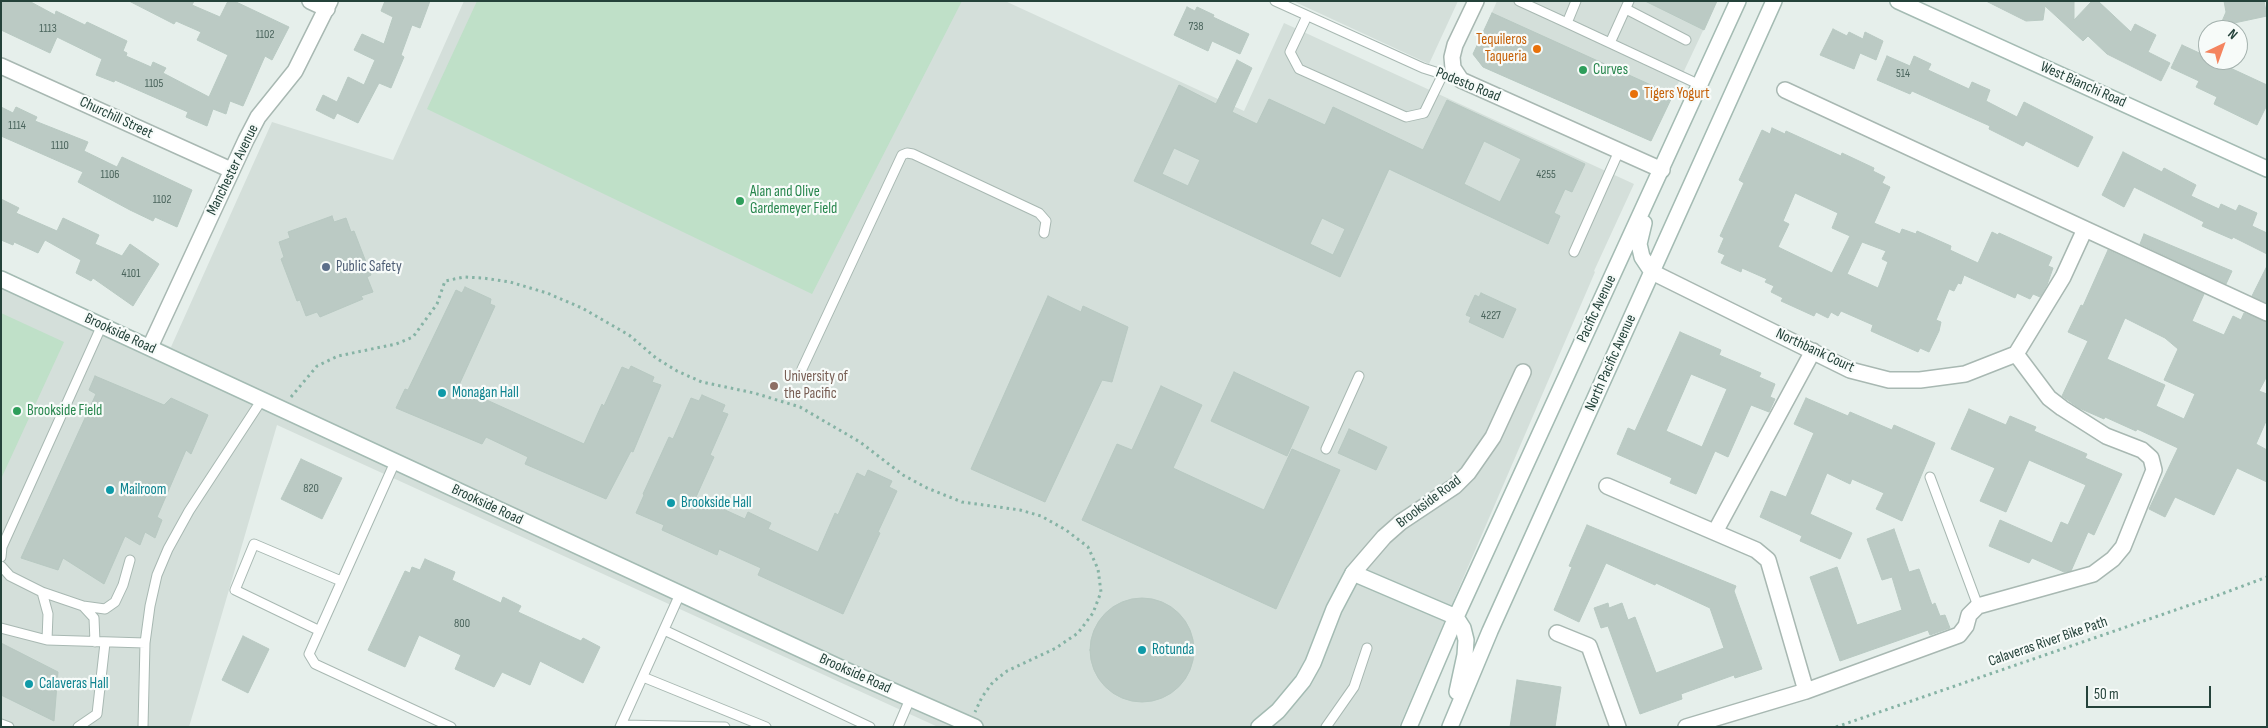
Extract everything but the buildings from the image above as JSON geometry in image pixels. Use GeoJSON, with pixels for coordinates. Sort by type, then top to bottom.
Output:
{"type":"FeatureCollection","features":[{"type":"Feature","properties":{"kind":"street"},"geometry":{"type":"LineString","coordinates":[[310,1],[328,5]]}},
{"type":"Feature","properties":{"kind":"street"},"geometry":{"type":"LineString","coordinates":[[1461,80],[1453,68],[1452,57],[1455,45],[1476,1]]}},
{"type":"Feature","properties":{"kind":"street","name":"Pacific Avenue"},"geometry":{"type":"LineString","coordinates":[[1456,617],[1738,1]]}},
{"type":"Feature","properties":{"kind":"street","name":"North Pacific Avenue"},"geometry":{"type":"LineString","coordinates":[[1449,727],[1490,631],[1774,1]]}},
{"type":"Feature","properties":{"kind":"street","name":"West Bianchi Road"},"geometry":{"type":"LineString","coordinates":[[1898,1],[2267,169]]}},
{"type":"Feature","properties":{"kind":"street","name":"Manchester Avenue"},"geometry":{"type":"LineString","coordinates":[[150,347],[231,170],[258,117],[295,71],[328,5]]}},
{"type":"Feature","properties":{"kind":"street","name":"Churchill Street"},"geometry":{"type":"LineString","coordinates":[[1,66],[231,170]]}},
{"type":"Feature","properties":{"kind":"street","name":"Podesto Road"},"geometry":{"type":"LineString","coordinates":[[1461,80],[1662,170]]}},
{"type":"Feature","properties":{"kind":"street"},"geometry":{"type":"LineString","coordinates":[[1785,90],[2085,230],[2267,312]]}},
{"type":"Feature","properties":{"kind":"street"},"geometry":{"type":"LineString","coordinates":[[1652,272],[1642,257],[1639,244],[1662,170]]}},
{"type":"Feature","properties":{"kind":"street"},"geometry":{"type":"LineString","coordinates":[[1686,727],[1806,691],[1959,635],[1966,626],[1969,615],[1978,606],[2093,574],[2113,559],[2123,547],[2154,470],[2151,458],[2142,450],[2106,436],[2049,398],[2016,354],[2063,276],[2085,230]]}},
{"type":"Feature","properties":{"kind":"street","name":"Northbank Court"},"geometry":{"type":"LineString","coordinates":[[1652,272],[1850,370],[1889,380],[1920,380],[1964,374],[2016,354]]}},
{"type":"Feature","properties":{"kind":"street","name":"Brookside Road"},"geometry":{"type":"LineString","coordinates":[[1,279],[680,594],[972,726]]}},
{"type":"Feature","properties":{"kind":"street"},"geometry":{"type":"LineString","coordinates":[[1714,532],[1813,351]]}},
{"type":"Feature","properties":{"kind":"street","name":"Brookside Road"},"geometry":{"type":"LineString","coordinates":[[1259,727],[1278,711],[1303,681],[1313,663],[1334,609],[1353,573],[1384,537],[1401,522],[1454,486],[1468,473],[1493,437],[1523,372]]}},
{"type":"Feature","properties":{"kind":"street"},"geometry":{"type":"LineString","coordinates":[[1607,486],[1756,550],[1768,560],[1806,691]]}},
{"type":"Feature","properties":{"kind":"street"},"geometry":{"type":"LineString","coordinates":[[1353,573],[1456,617],[1464,628],[1466,640],[1465,655],[1449,727]]}},
{"type":"Feature","properties":{"kind":"street"},"geometry":{"type":"LineString","coordinates":[[1409,727],[1456,617]]}},
{"type":"Feature","properties":{"kind":"street"},"geometry":{"type":"LineString","coordinates":[[1557,633],[1589,646],[1618,727]]}},
{"type":"Feature","properties":{"kind":"lane","name":"Podesto Road"},"geometry":{"type":"LineString","coordinates":[[1274,1],[1423,68],[1461,80]]}},
{"type":"Feature","properties":{"kind":"lane"},"geometry":{"type":"LineString","coordinates":[[1519,1],[1700,85]]}},
{"type":"Feature","properties":{"kind":"lane"},"geometry":{"type":"LineString","coordinates":[[1567,23],[1576,1]]}},
{"type":"Feature","properties":{"kind":"lane"},"geometry":{"type":"LineString","coordinates":[[1610,43],[1628,5],[1686,40]]}},
{"type":"Feature","properties":{"kind":"lane"},"geometry":{"type":"LineString","coordinates":[[1307,16],[1290,52],[1299,69],[1406,117],[1424,113],[1443,74]]}},
{"type":"Feature","properties":{"kind":"lane"},"geometry":{"type":"LineString","coordinates":[[1574,252],[1618,151]]}},
{"type":"Feature","properties":{"kind":"lane"},"geometry":{"type":"LineString","coordinates":[[802,369],[902,155],[907,153],[913,154],[1039,213],[1046,222],[1044,233]]}},
{"type":"Feature","properties":{"kind":"lane"},"geometry":{"type":"LineString","coordinates":[[1,557],[2,547],[102,326]]}},
{"type":"Feature","properties":{"kind":"lane"},"geometry":{"type":"LineString","coordinates":[[1326,449],[1359,376]]}},
{"type":"Feature","properties":{"kind":"lane"},"geometry":{"type":"LineString","coordinates":[[144,727],[145,643],[150,606],[157,575],[168,549],[189,511],[261,400]]}},
{"type":"Feature","properties":{"kind":"lane"},"geometry":{"type":"LineString","coordinates":[[395,462],[308,654],[315,664],[451,727]]}},
{"type":"Feature","properties":{"kind":"lane"},"geometry":{"type":"LineString","coordinates":[[1930,477],[1978,606]]}},
{"type":"Feature","properties":{"kind":"lane"},"geometry":{"type":"LineString","coordinates":[[318,630],[235,590],[254,544],[340,581]]}},
{"type":"Feature","properties":{"kind":"lane"},"geometry":{"type":"LineString","coordinates":[[1,566],[10,576],[42,592],[83,606],[105,609],[115,602],[123,585],[130,560]]}},
{"type":"Feature","properties":{"kind":"lane"},"geometry":{"type":"LineString","coordinates":[[42,592],[48,614],[46,640]]}},
{"type":"Feature","properties":{"kind":"lane"},"geometry":{"type":"LineString","coordinates":[[680,594],[621,726],[725,727]]}},
{"type":"Feature","properties":{"kind":"lane"},"geometry":{"type":"LineString","coordinates":[[83,606],[94,618],[95,642]]}},
{"type":"Feature","properties":{"kind":"lane"},"geometry":{"type":"LineString","coordinates":[[1,628],[46,640],[145,643]]}},
{"type":"Feature","properties":{"kind":"lane"},"geometry":{"type":"LineString","coordinates":[[664,630],[870,727]]}},
{"type":"Feature","properties":{"kind":"lane"},"geometry":{"type":"LineString","coordinates":[[78,727],[97,714],[106,643]]}},
{"type":"Feature","properties":{"kind":"lane"},"geometry":{"type":"LineString","coordinates":[[1326,727],[1354,687],[1367,648]]}},
{"type":"Feature","properties":{"kind":"lane"},"geometry":{"type":"LineString","coordinates":[[643,677],[766,727]]}},
{"type":"Feature","properties":{"kind":"lane"},"geometry":{"type":"LineString","coordinates":[[898,727],[910,699]]}},
{"type":"Feature","properties":{"kind":"lane"},"geometry":{"type":"LineString","coordinates":[[1,724],[9,727]]}},
{"type":"Feature","properties":{"kind":"path"},"geometry":{"type":"LineString","coordinates":[[282,410],[317,366],[338,356],[396,344],[413,337],[437,304],[444,281],[464,277],[484,278],[510,282],[547,293],[582,308],[629,335],[656,358],[677,372],[800,407],[860,442],[903,475],[927,488],[962,502],[1020,510],[1041,516],[1066,530],[1088,547],[1098,570],[1101,592],[1093,613],[1078,633],[1056,648],[1007,671],[993,682],[982,697],[972,726]]}},
{"type":"Feature","properties":{"kind":"path","name":"Calaveras River Bike Path"},"geometry":{"type":"LineString","coordinates":[[1836,727],[2206,600],[2267,577]]}},
{"type":"Feature","properties":{"kind":"shaded area","name":"University of the Pacific"},"geometry":{"type":"Polygon","coordinates":[[[464,1],[1005,1],[1244,111],[1284,23],[1634,184],[1594,271],[1399,727],[938,727],[277,425],[189,727],[1,727],[1,272],[171,347],[272,122],[393,160],[464,1]]]}},
{"type":"Feature","properties":{"kind":"shaded area"},"geometry":{"type":"Polygon","coordinates":[[[1293,1],[1458,1],[1429,64],[1293,1]]]}},
{"type":"Feature","properties":{"kind":"shaded area"},"geometry":{"type":"Polygon","coordinates":[[[1497,1],[1717,1],[1651,141],[1483,67],[1473,55],[1497,1]]]}},
{"type":"Feature","properties":{"kind":"green space","name":"Alan and Olive Gardemeyer Field"},"geometry":{"type":"Polygon","coordinates":[[[477,1],[962,1],[812,294],[427,109],[477,1]]]}},
{"type":"Feature","properties":{"kind":"green space","name":"Brookside Field"},"geometry":{"type":"Polygon","coordinates":[[[1,313],[64,342],[1,479],[1,313]]]}},
{"type":"Feature","properties":{"kind":"place","name":"Tequileros Taqueria"},"geometry":{"type":"Point","coordinates":[1537,49]}},
{"type":"Feature","properties":{"kind":"place","name":"Curves"},"geometry":{"type":"Point","coordinates":[1583,70]}},
{"type":"Feature","properties":{"kind":"place","name":"Tigers Yogurt"},"geometry":{"type":"Point","coordinates":[1634,94]}},
{"type":"Feature","properties":{"kind":"place","name":"Alan and Olive Gardemeyer Field"},"geometry":{"type":"Point","coordinates":[740,201]}},
{"type":"Feature","properties":{"kind":"place","name":"Public Safety"},"geometry":{"type":"Point","coordinates":[326,267]}},
{"type":"Feature","properties":{"kind":"place","name":"University of the Pacific"},"geometry":{"type":"Point","coordinates":[774,386]}},
{"type":"Feature","properties":{"kind":"place","name":"Monagan Hall"},"geometry":{"type":"Point","coordinates":[442,393]}},
{"type":"Feature","properties":{"kind":"place","name":"Brookside Field"},"geometry":{"type":"Point","coordinates":[17,411]}},
{"type":"Feature","properties":{"kind":"place","name":"Mailroom"},"geometry":{"type":"Point","coordinates":[110,490]}},
{"type":"Feature","properties":{"kind":"place","name":"Brookside Hall"},"geometry":{"type":"Point","coordinates":[671,503]}},
{"type":"Feature","properties":{"kind":"place","name":"Rotunda"},"geometry":{"type":"Point","coordinates":[1142,650]}},
{"type":"Feature","properties":{"kind":"place","name":"Calaveras Hall"},"geometry":{"type":"Point","coordinates":[29,684]}}]}
